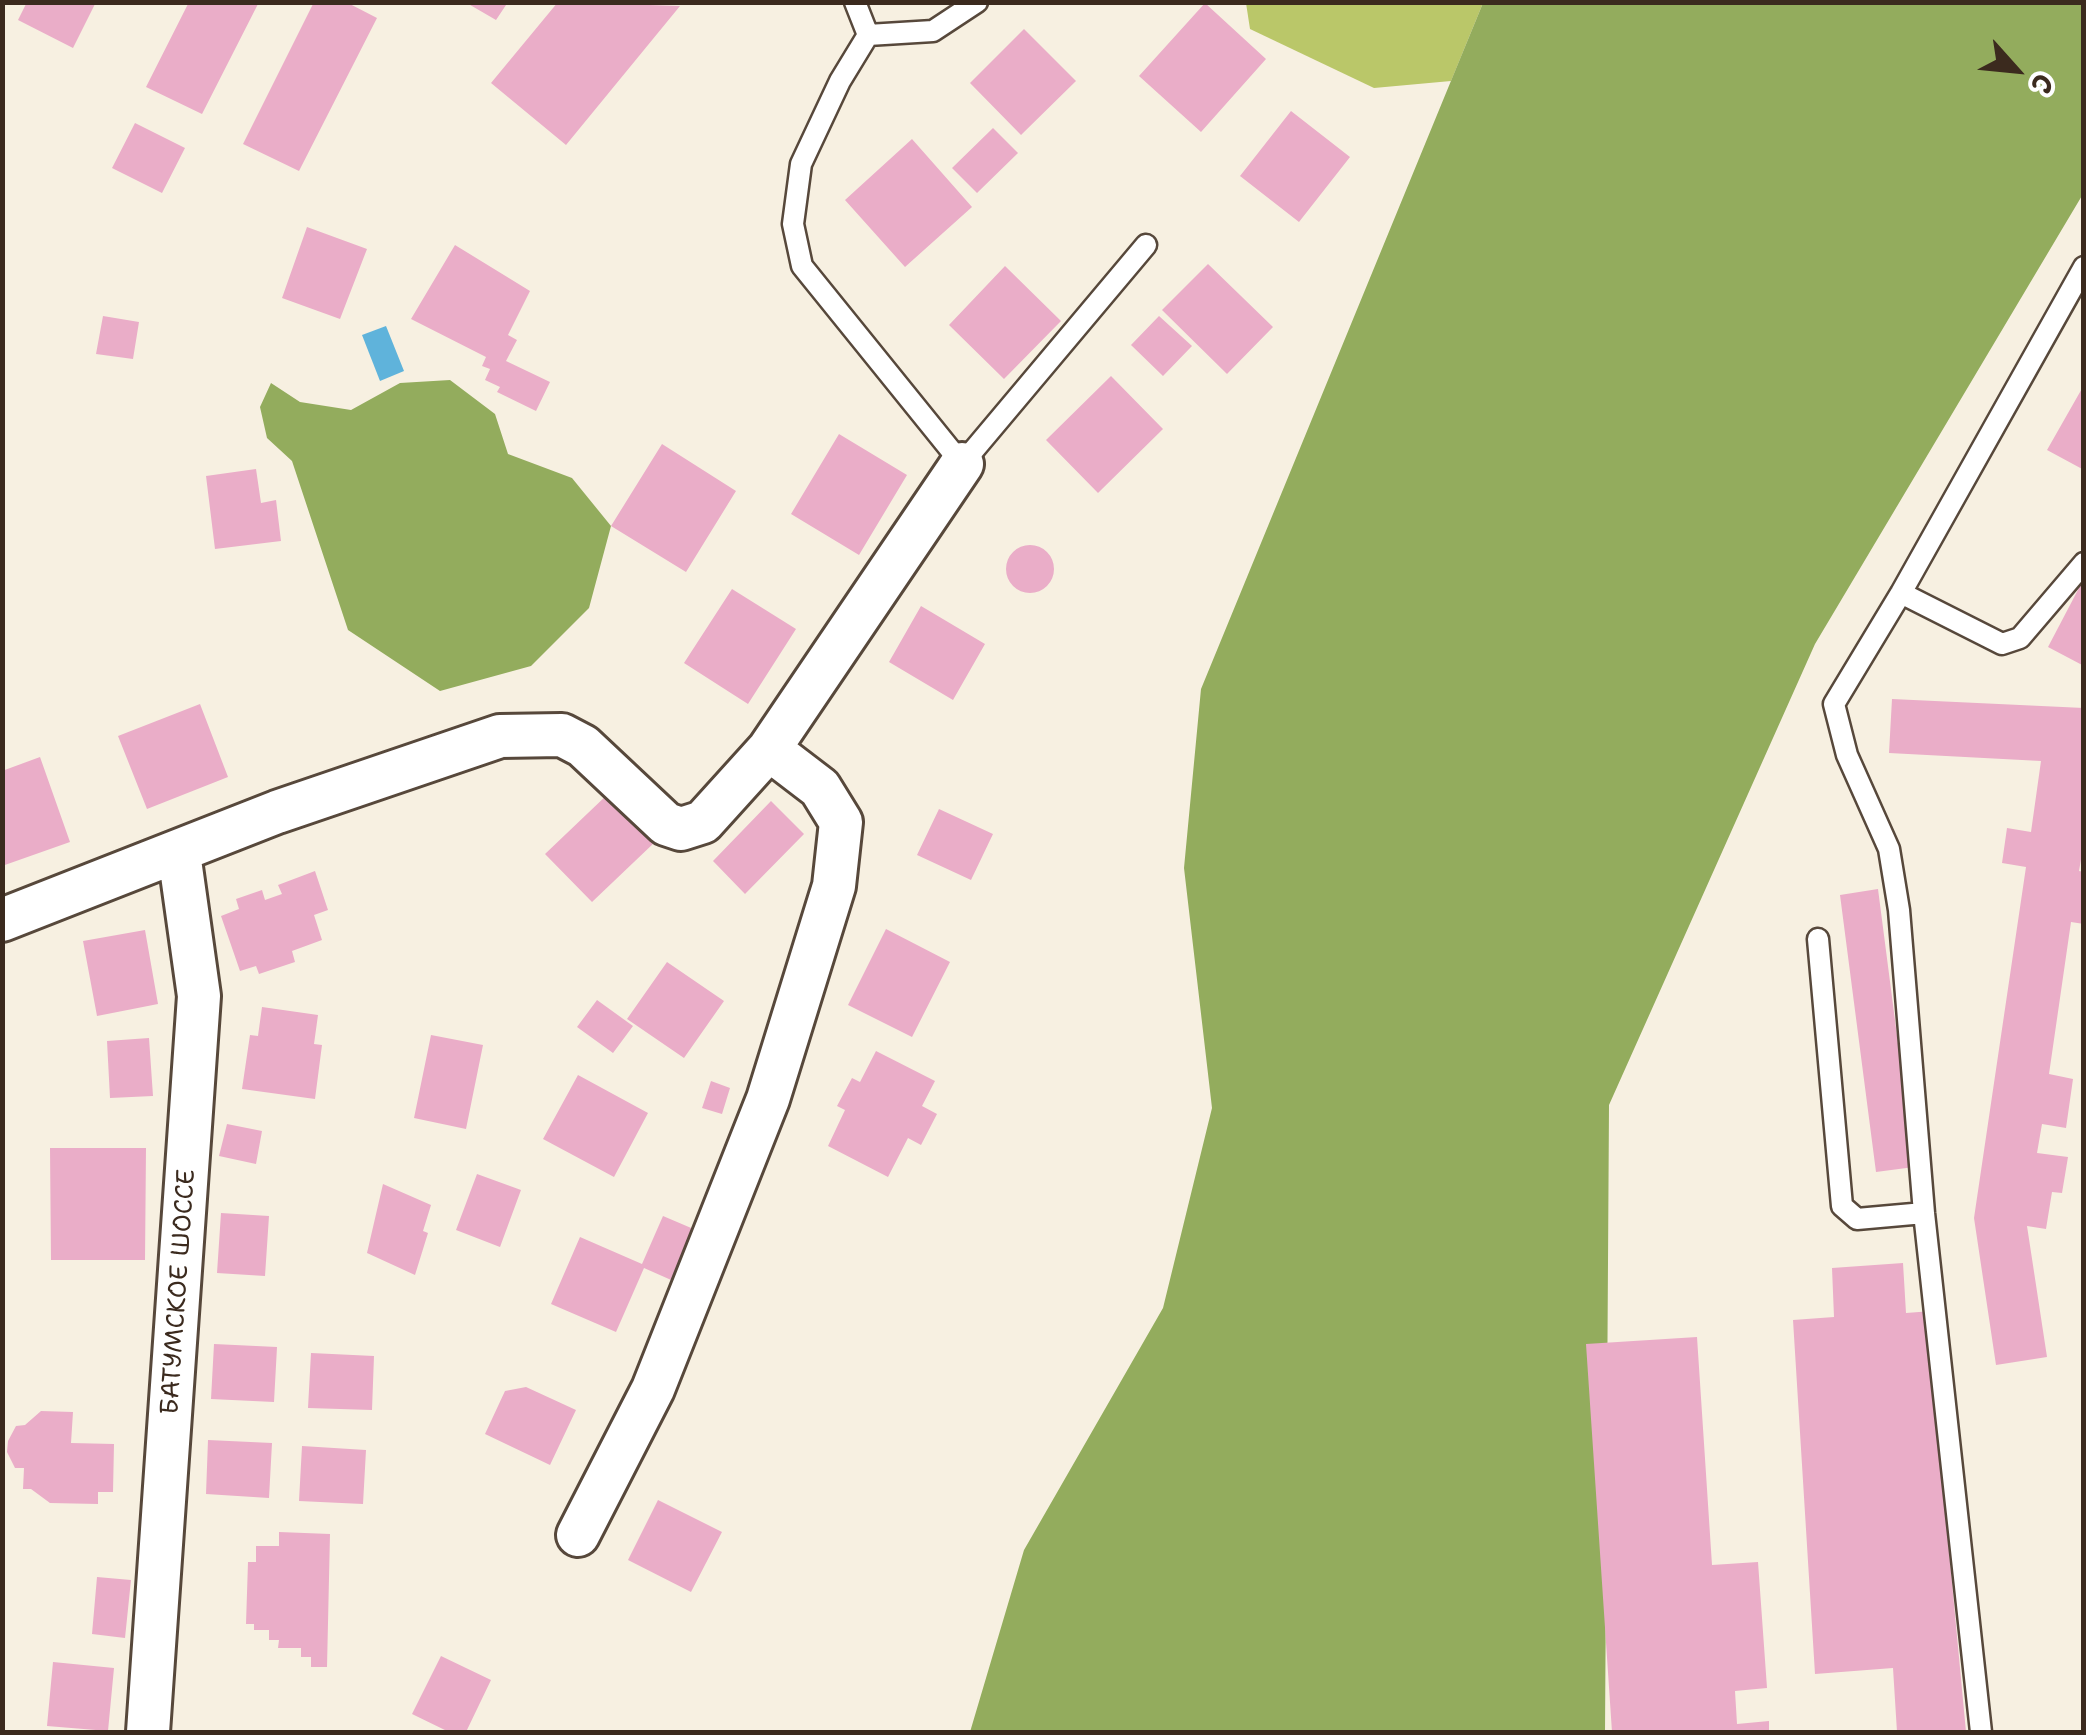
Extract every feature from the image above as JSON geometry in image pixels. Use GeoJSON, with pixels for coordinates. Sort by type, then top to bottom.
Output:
{"type":"FeatureCollection","features":[{"type":"Feature","properties":{"kind":"street"},"geometry":{"type":"LineString","coordinates":[[2,920],[277,812],[500,736],[562,735],[582,746],[666,824],[680,829],[704,822],[769,749],[962,464]]}},
{"type":"Feature","properties":{"kind":"street"},"geometry":{"type":"LineString","coordinates":[[578,1535],[653,1389],[747,1154],[834,886],[841,822],[820,788],[769,749]]}},
{"type":"Feature","properties":{"kind":"street","name":"БАТУМСКОЕ ШОССЕ"},"geometry":{"type":"LineString","coordinates":[[148,1732],[199,996],[179,852]]}},
{"type":"Feature","properties":{"kind":"lane"},"geometry":{"type":"LineString","coordinates":[[855,2],[868,35]]}},
{"type":"Feature","properties":{"kind":"lane"},"geometry":{"type":"LineString","coordinates":[[868,35],[933,32],[976,2]]}},
{"type":"Feature","properties":{"kind":"lane"},"geometry":{"type":"LineString","coordinates":[[868,35],[840,80],[800,164],[792,224],[802,266],[962,464],[1146,244]]}},
{"type":"Feature","properties":{"kind":"lane"},"geometry":{"type":"LineString","coordinates":[[1981,1732],[1924,1213],[1899,910],[1889,849],[1847,755],[1834,704],[1901,594],[2084,266]]}},
{"type":"Feature","properties":{"kind":"lane"},"geometry":{"type":"LineString","coordinates":[[1901,594],[2002,644],[2020,638],[2084,563]]}},
{"type":"Feature","properties":{"kind":"lane"},"geometry":{"type":"LineString","coordinates":[[1818,939],[1842,1206],[1857,1219],[1924,1213]]}},
{"type":"Feature","properties":{"kind":"green space"},"geometry":{"type":"Polygon","coordinates":[[[1246,3],[1483,3],[1451,81],[1374,88],[1250,29],[1246,3]]]}},
{"type":"Feature","properties":{"kind":"green space"},"geometry":{"type":"Polygon","coordinates":[[[1483,3],[2083,3],[2083,194],[1815,644],[1609,1105],[1605,1732],[970,1732],[1024,1550],[1163,1308],[1212,1108],[1184,868],[1201,689],[1483,3]]]}},
{"type":"Feature","properties":{"kind":"green space"},"geometry":{"type":"Polygon","coordinates":[[[450,380],[495,414],[508,454],[572,478],[611,526],[589,608],[531,666],[440,691],[348,630],[292,461],[267,438],[260,407],[271,383],[300,402],[351,410],[400,383],[450,380]]]}},
{"type":"Feature","properties":{"kind":"water"},"geometry":{"type":"Polygon","coordinates":[[[386,326],[404,371],[380,381],[362,335],[386,326]]]}},
{"type":"Feature","properties":{"kind":"building"},"geometry":{"type":"Polygon","coordinates":[[[27,2],[96,2],[73,48],[18,20],[27,2]]]}},
{"type":"Feature","properties":{"kind":"building"},"geometry":{"type":"Polygon","coordinates":[[[189,2],[259,2],[202,114],[146,87],[189,2]]]}},
{"type":"Feature","properties":{"kind":"building"},"geometry":{"type":"Polygon","coordinates":[[[314,2],[346,2],[377,18],[299,171],[243,144],[314,2]]]}},
{"type":"Feature","properties":{"kind":"building"},"geometry":{"type":"Polygon","coordinates":[[[465,2],[508,2],[496,20],[465,2]]]}},
{"type":"Feature","properties":{"kind":"building"},"geometry":{"type":"Polygon","coordinates":[[[558,2],[680,6],[566,145],[491,83],[558,2]]]}},
{"type":"Feature","properties":{"kind":"building"},"geometry":{"type":"Polygon","coordinates":[[[1205,3],[1266,59],[1201,132],[1139,76],[1205,3]]]}},
{"type":"Feature","properties":{"kind":"building"},"geometry":{"type":"Polygon","coordinates":[[[1024,29],[1076,81],[1021,135],[970,83],[1024,29]]]}},
{"type":"Feature","properties":{"kind":"building"},"geometry":{"type":"Polygon","coordinates":[[[1291,111],[1350,157],[1299,222],[1240,176],[1291,111]]]}},
{"type":"Feature","properties":{"kind":"building"},"geometry":{"type":"Polygon","coordinates":[[[135,123],[185,148],[162,193],[112,168],[135,123]]]}},
{"type":"Feature","properties":{"kind":"building"},"geometry":{"type":"Polygon","coordinates":[[[993,128],[1018,153],[977,193],[952,168],[993,128]]]}},
{"type":"Feature","properties":{"kind":"building"},"geometry":{"type":"Polygon","coordinates":[[[912,139],[972,207],[905,267],[845,200],[912,139]]]}},
{"type":"Feature","properties":{"kind":"building"},"geometry":{"type":"Polygon","coordinates":[[[307,227],[367,249],[340,319],[282,298],[307,227]]]}},
{"type":"Feature","properties":{"kind":"building"},"geometry":{"type":"Polygon","coordinates":[[[455,245],[530,291],[508,335],[517,340],[506,361],[550,382],[536,411],[497,392],[500,387],[485,380],[490,369],[482,366],[486,357],[411,319],[455,245]]]}},
{"type":"Feature","properties":{"kind":"building"},"geometry":{"type":"Polygon","coordinates":[[[1208,264],[1273,327],[1227,374],[1162,310],[1208,264]]]}},
{"type":"Feature","properties":{"kind":"building"},"geometry":{"type":"Polygon","coordinates":[[[1005,266],[1061,321],[1004,379],[949,325],[1005,266]]]}},
{"type":"Feature","properties":{"kind":"building"},"geometry":{"type":"Polygon","coordinates":[[[103,316],[139,322],[133,359],[96,354],[103,316]]]}},
{"type":"Feature","properties":{"kind":"building"},"geometry":{"type":"Polygon","coordinates":[[[1159,316],[1192,346],[1163,376],[1131,345],[1159,316]]]}},
{"type":"Feature","properties":{"kind":"building"},"geometry":{"type":"Polygon","coordinates":[[[1111,376],[1163,429],[1098,493],[1046,440],[1111,376]]]}},
{"type":"Feature","properties":{"kind":"building"},"geometry":{"type":"Polygon","coordinates":[[[2084,385],[2084,470],[2047,450],[2084,385]]]}},
{"type":"Feature","properties":{"kind":"building"},"geometry":{"type":"Polygon","coordinates":[[[839,434],[907,475],[859,555],[791,514],[839,434]]]}},
{"type":"Feature","properties":{"kind":"building"},"geometry":{"type":"Polygon","coordinates":[[[662,444],[736,491],[686,572],[611,526],[662,444]]]}},
{"type":"Feature","properties":{"kind":"building"},"geometry":{"type":"Polygon","coordinates":[[[256,469],[261,503],[276,500],[281,541],[215,549],[206,476],[256,469]]]}},
{"type":"Feature","properties":{"kind":"building"},"geometry":{"type":"Polygon","coordinates":[[[1030,545],[1047,552],[1054,569],[1047,586],[1030,593],[1013,586],[1006,569],[1013,552],[1030,545]]]}},
{"type":"Feature","properties":{"kind":"building"},"geometry":{"type":"Polygon","coordinates":[[[2080,586],[2084,588],[2084,666],[2048,647],[2080,586]]]}},
{"type":"Feature","properties":{"kind":"building"},"geometry":{"type":"Polygon","coordinates":[[[732,589],[796,629],[748,704],[684,663],[732,589]]]}},
{"type":"Feature","properties":{"kind":"building"},"geometry":{"type":"Polygon","coordinates":[[[921,606],[985,644],[953,700],[889,662],[921,606]]]}},
{"type":"Feature","properties":{"kind":"building"},"geometry":{"type":"Polygon","coordinates":[[[1892,699],[2084,708],[2084,842],[2079,871],[2084,872],[2084,924],[2071,922],[2049,1074],[2073,1079],[2066,1128],[2042,1124],[2037,1153],[2068,1157],[2062,1193],[2052,1192],[2046,1229],[2027,1226],[2047,1357],[1996,1365],[1974,1218],[2026,867],[2002,863],[2007,828],[2031,832],[2041,761],[1889,753],[1892,699]]]}},
{"type":"Feature","properties":{"kind":"building"},"geometry":{"type":"Polygon","coordinates":[[[200,704],[228,777],[147,809],[118,736],[200,704]]]}},
{"type":"Feature","properties":{"kind":"building"},"geometry":{"type":"Polygon","coordinates":[[[40,757],[70,842],[2,866],[2,771],[40,757]]]}},
{"type":"Feature","properties":{"kind":"building"},"geometry":{"type":"Polygon","coordinates":[[[609,793],[655,842],[592,902],[545,854],[609,793]]]}},
{"type":"Feature","properties":{"kind":"building"},"geometry":{"type":"Polygon","coordinates":[[[771,801],[804,834],[745,894],[713,861],[771,801]]]}},
{"type":"Feature","properties":{"kind":"building"},"geometry":{"type":"Polygon","coordinates":[[[939,809],[993,834],[971,880],[917,855],[939,809]]]}},
{"type":"Feature","properties":{"kind":"building"},"geometry":{"type":"Polygon","coordinates":[[[315,871],[328,910],[314,915],[322,940],[292,951],[295,962],[259,974],[256,966],[240,971],[221,916],[239,909],[236,899],[262,890],[265,900],[282,894],[278,885],[315,871]]]}},
{"type":"Feature","properties":{"kind":"building"},"geometry":{"type":"Polygon","coordinates":[[[1878,889],[1914,1167],[1876,1172],[1840,895],[1878,889]]]}},
{"type":"Feature","properties":{"kind":"building"},"geometry":{"type":"Polygon","coordinates":[[[886,929],[950,962],[912,1037],[848,1005],[886,929]]]}},
{"type":"Feature","properties":{"kind":"building"},"geometry":{"type":"Polygon","coordinates":[[[145,930],[158,1004],[97,1016],[83,941],[145,930]]]}},
{"type":"Feature","properties":{"kind":"building"},"geometry":{"type":"Polygon","coordinates":[[[667,962],[724,1001],[684,1058],[627,1019],[667,962]]]}},
{"type":"Feature","properties":{"kind":"building"},"geometry":{"type":"Polygon","coordinates":[[[597,1000],[633,1026],[613,1053],[577,1027],[597,1000]]]}},
{"type":"Feature","properties":{"kind":"building"},"geometry":{"type":"Polygon","coordinates":[[[262,1007],[318,1015],[314,1044],[322,1045],[315,1099],[242,1089],[250,1035],[258,1036],[262,1007]]]}},
{"type":"Feature","properties":{"kind":"building"},"geometry":{"type":"Polygon","coordinates":[[[431,1035],[483,1045],[466,1129],[414,1118],[431,1035]]]}},
{"type":"Feature","properties":{"kind":"building"},"geometry":{"type":"Polygon","coordinates":[[[149,1038],[153,1096],[110,1098],[107,1041],[149,1038]]]}},
{"type":"Feature","properties":{"kind":"building"},"geometry":{"type":"Polygon","coordinates":[[[876,1051],[935,1081],[922,1106],[937,1114],[921,1145],[908,1138],[888,1177],[828,1146],[845,1110],[837,1106],[852,1078],[860,1082],[876,1051]]]}},
{"type":"Feature","properties":{"kind":"building"},"geometry":{"type":"Polygon","coordinates":[[[578,1075],[648,1113],[614,1177],[543,1139],[578,1075]]]}},
{"type":"Feature","properties":{"kind":"building"},"geometry":{"type":"Polygon","coordinates":[[[711,1081],[730,1088],[722,1114],[702,1108],[711,1081]]]}},
{"type":"Feature","properties":{"kind":"building"},"geometry":{"type":"Polygon","coordinates":[[[227,1124],[262,1131],[256,1164],[219,1156],[227,1124]]]}},
{"type":"Feature","properties":{"kind":"building"},"geometry":{"type":"Polygon","coordinates":[[[50,1148],[146,1148],[145,1260],[51,1260],[50,1148]]]}},
{"type":"Feature","properties":{"kind":"building"},"geometry":{"type":"Polygon","coordinates":[[[477,1174],[521,1190],[500,1247],[456,1230],[477,1174]]]}},
{"type":"Feature","properties":{"kind":"building"},"geometry":{"type":"Polygon","coordinates":[[[383,1184],[431,1205],[423,1231],[428,1233],[415,1275],[367,1253],[383,1184]]]}},
{"type":"Feature","properties":{"kind":"building"},"geometry":{"type":"Polygon","coordinates":[[[221,1213],[269,1216],[265,1276],[217,1273],[221,1213]]]}},
{"type":"Feature","properties":{"kind":"building"},"geometry":{"type":"Polygon","coordinates":[[[663,1216],[710,1236],[687,1287],[644,1268],[616,1332],[551,1304],[580,1237],[642,1264],[663,1216]]]}},
{"type":"Feature","properties":{"kind":"building"},"geometry":{"type":"Polygon","coordinates":[[[1903,1263],[1906,1313],[1932,1311],[1943,1487],[1966,1732],[1897,1732],[1893,1668],[1815,1674],[1793,1320],[1834,1317],[1832,1268],[1903,1263]]]}},
{"type":"Feature","properties":{"kind":"building"},"geometry":{"type":"Polygon","coordinates":[[[1697,1337],[1712,1565],[1758,1562],[1767,1688],[1735,1691],[1737,1724],[1769,1721],[1769,1732],[1612,1732],[1586,1344],[1697,1337]]]}},
{"type":"Feature","properties":{"kind":"building"},"geometry":{"type":"Polygon","coordinates":[[[214,1344],[277,1347],[274,1402],[211,1399],[214,1344]]]}},
{"type":"Feature","properties":{"kind":"building"},"geometry":{"type":"Polygon","coordinates":[[[311,1353],[374,1356],[372,1410],[308,1408],[311,1353]]]}},
{"type":"Feature","properties":{"kind":"building"},"geometry":{"type":"Polygon","coordinates":[[[526,1387],[576,1410],[550,1465],[485,1434],[505,1391],[526,1387]]]}},
{"type":"Feature","properties":{"kind":"building"},"geometry":{"type":"Polygon","coordinates":[[[41,1411],[73,1412],[71,1443],[114,1444],[113,1492],[98,1492],[98,1504],[50,1503],[31,1489],[23,1489],[24,1468],[15,1468],[7,1452],[8,1441],[16,1426],[25,1425],[41,1411]]]}},
{"type":"Feature","properties":{"kind":"building"},"geometry":{"type":"Polygon","coordinates":[[[208,1440],[272,1443],[269,1498],[206,1494],[208,1440]]]}},
{"type":"Feature","properties":{"kind":"building"},"geometry":{"type":"Polygon","coordinates":[[[302,1446],[366,1450],[363,1504],[299,1501],[302,1446]]]}},
{"type":"Feature","properties":{"kind":"building"},"geometry":{"type":"Polygon","coordinates":[[[658,1500],[722,1532],[691,1592],[628,1560],[658,1500]]]}},
{"type":"Feature","properties":{"kind":"building"},"geometry":{"type":"Polygon","coordinates":[[[279,1532],[330,1534],[327,1667],[311,1667],[311,1657],[301,1657],[301,1648],[278,1648],[279,1640],[269,1640],[269,1630],[254,1630],[254,1624],[246,1624],[248,1562],[256,1562],[256,1546],[279,1546],[279,1532]]]}},
{"type":"Feature","properties":{"kind":"building"},"geometry":{"type":"Polygon","coordinates":[[[97,1577],[131,1580],[125,1638],[92,1634],[97,1577]]]}},
{"type":"Feature","properties":{"kind":"building"},"geometry":{"type":"Polygon","coordinates":[[[441,1656],[491,1680],[466,1732],[449,1732],[412,1714],[441,1656]]]}},
{"type":"Feature","properties":{"kind":"building"},"geometry":{"type":"Polygon","coordinates":[[[53,1662],[114,1668],[108,1731],[47,1726],[53,1662]]]}}]}
